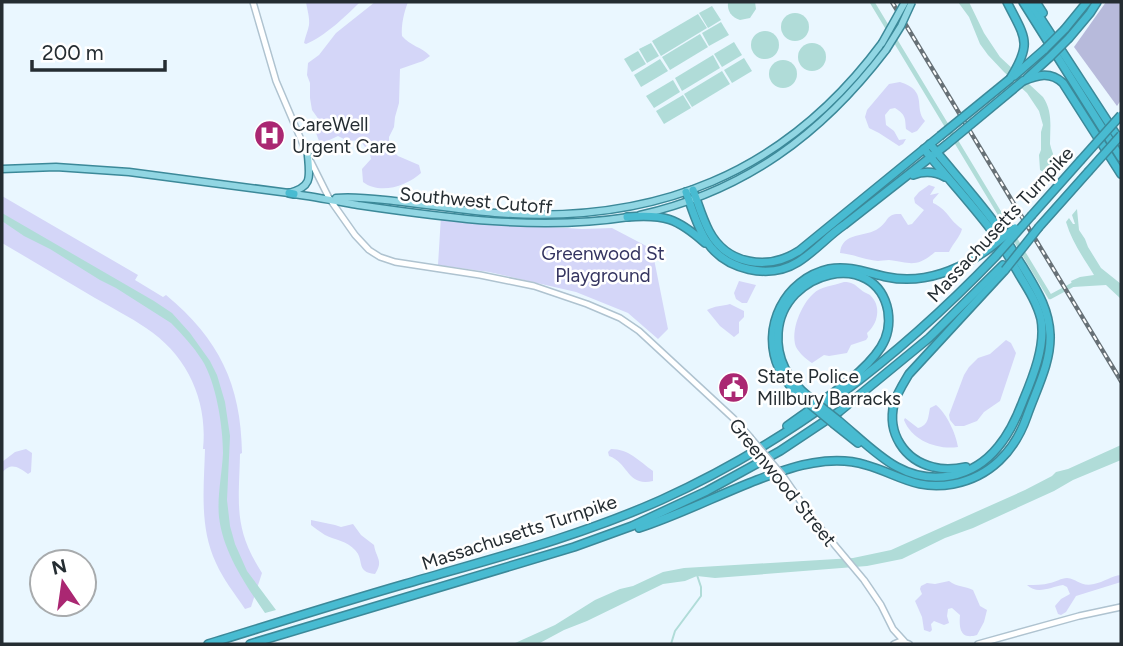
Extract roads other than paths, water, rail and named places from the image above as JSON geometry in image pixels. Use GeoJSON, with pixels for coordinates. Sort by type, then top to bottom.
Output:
{"type":"FeatureCollection","features":[{"type":"Feature","properties":{"kind":"highway"},"geometry":{"type":"LineString","coordinates":[[1007,2],[1024,39],[1021,67]]}},
{"type":"Feature","properties":{"kind":"highway"},"geometry":{"type":"LineString","coordinates":[[1023,2],[1121,158]]}},
{"type":"Feature","properties":{"kind":"highway"},"geometry":{"type":"LineString","coordinates":[[1030,2],[1121,142]]}},
{"type":"Feature","properties":{"kind":"highway"},"geometry":{"type":"LineString","coordinates":[[1036,2],[1069,60]]}},
{"type":"Feature","properties":{"kind":"highway"},"geometry":{"type":"LineString","coordinates":[[691,195],[708,231],[723,249],[733,256],[745,261],[776,262],[799,251],[1045,49],[1087,2]]}},
{"type":"Feature","properties":{"kind":"highway"},"geometry":{"type":"LineString","coordinates":[[1031,77],[1069,38],[1097,2]]}},
{"type":"Feature","properties":{"kind":"highway"},"geometry":{"type":"LineString","coordinates":[[626,217],[654,216],[677,222],[690,229],[732,264],[769,272],[788,267],[903,180],[1023,81],[1042,75],[1050,75],[1063,83],[1121,174]]}},
{"type":"Feature","properties":{"kind":"highway","name":"Massachusetts Turnpike"},"geometry":{"type":"LineString","coordinates":[[208,644],[586,530],[661,500],[764,446],[851,387],[901,348],[939,313],[996,256],[1121,115]]}},
{"type":"Feature","properties":{"kind":"highway","name":"Massachusetts Turnpike"},"geometry":{"type":"LineString","coordinates":[[250,644],[598,539],[707,491],[780,451],[825,421],[955,314],[1004,267],[1121,135]]}},
{"type":"Feature","properties":{"kind":"highway"},"geometry":{"type":"LineString","coordinates":[[598,539],[652,524],[734,489],[816,462],[865,465],[909,482],[937,486],[967,480],[992,468],[1011,449],[1023,430],[1046,364],[1050,341],[1048,315],[1038,291],[993,221],[927,146]]}},
{"type":"Feature","properties":{"kind":"highway"},"geometry":{"type":"LineString","coordinates":[[934,155],[949,180],[996,237],[1032,297],[1041,320],[1041,344],[1028,391],[1017,416],[990,457],[966,471],[939,478],[921,476],[888,462],[789,385],[775,359],[772,340],[774,321],[779,308],[799,283],[821,271],[843,268],[901,279],[919,279],[935,275],[961,265],[991,247],[1032,215]]}},
{"type":"Feature","properties":{"kind":"highway"},"geometry":{"type":"LineString","coordinates":[[903,180],[928,172],[949,180]]}},
{"type":"Feature","properties":{"kind":"highway"},"geometry":{"type":"LineString","coordinates":[[691,195],[701,230],[706,242],[713,249]]}},
{"type":"Feature","properties":{"kind":"highway"},"geometry":{"type":"LineString","coordinates":[[983,461],[963,468],[935,468],[912,458],[896,436],[894,405],[909,374],[1004,267]]}},
{"type":"Feature","properties":{"kind":"highway"},"geometry":{"type":"LineString","coordinates":[[764,446],[845,383],[873,358],[881,347],[888,330],[887,305],[873,285],[858,276],[839,273],[812,281],[792,297],[783,312],[778,330],[780,356],[789,376],[808,400]]}},
{"type":"Feature","properties":{"kind":"highway"},"geometry":{"type":"LineString","coordinates":[[837,423],[887,466],[920,483]]}},
{"type":"Feature","properties":{"kind":"main road","name":"Southwest Cutoff"},"geometry":{"type":"LineString","coordinates":[[884,47],[905,2]]}},
{"type":"Feature","properties":{"kind":"main road","name":"Southwest Cutoff"},"geometry":{"type":"LineString","coordinates":[[329,198],[362,198],[486,212],[550,215],[626,208],[691,195],[736,181],[788,149],[834,111],[860,82],[901,26],[912,2]]}},
{"type":"Feature","properties":{"kind":"main road"},"geometry":{"type":"LineString","coordinates":[[291,193],[305,187],[307,183],[308,156]]}},
{"type":"Feature","properties":{"kind":"main road","name":"Southwest Cutoff"},"geometry":{"type":"LineString","coordinates":[[2,169],[57,167],[141,174],[329,198],[360,205],[512,222],[577,223],[626,217],[660,209],[691,195]]}},
{"type":"Feature","properties":{"kind":"street","name":"Greenwood Street"},"geometry":{"type":"LineString","coordinates":[[253,2],[274,78],[308,156],[329,198],[372,253],[406,265],[480,275],[534,286],[624,320],[750,436],[783,476],[812,519],[856,569],[893,629],[907,643]]}},
{"type":"Feature","properties":{"kind":"street"},"geometry":{"type":"LineString","coordinates":[[978,644],[1121,607]]}},
{"type":"Feature","properties":{"kind":"street","name":"Greenwood Street"},"geometry":{"type":"LineString","coordinates":[[893,629],[894,644]]}},
{"type":"Feature","properties":{"kind":"street"},"geometry":{"type":"LineString","coordinates":[[894,644],[898,641],[907,643]]}},
{"type":"Feature","properties":{"kind":"waterway"},"geometry":{"type":"LineString","coordinates":[[872,2],[1050,297],[1076,283]]}},
{"type":"Feature","properties":{"kind":"waterway"},"geometry":{"type":"LineString","coordinates":[[671,644],[675,631],[701,596],[697,575]]}},
{"type":"Feature","properties":{"kind":"railway"},"geometry":{"type":"LineString","coordinates":[[892,2],[1121,381]]}},
{"type":"Feature","properties":{"kind":"place","name":"CareWell Urgent Care"},"geometry":{"type":"Point","coordinates":[269,135]}},
{"type":"Feature","properties":{"kind":"place","name":"State Police Millbury Barracks"},"geometry":{"type":"Point","coordinates":[734,387]}},
{"type":"Feature","properties":{"kind":"park label","name":"Greenwood St Playground"},"geometry":{"type":"Point","coordinates":[603,264]}}]}
